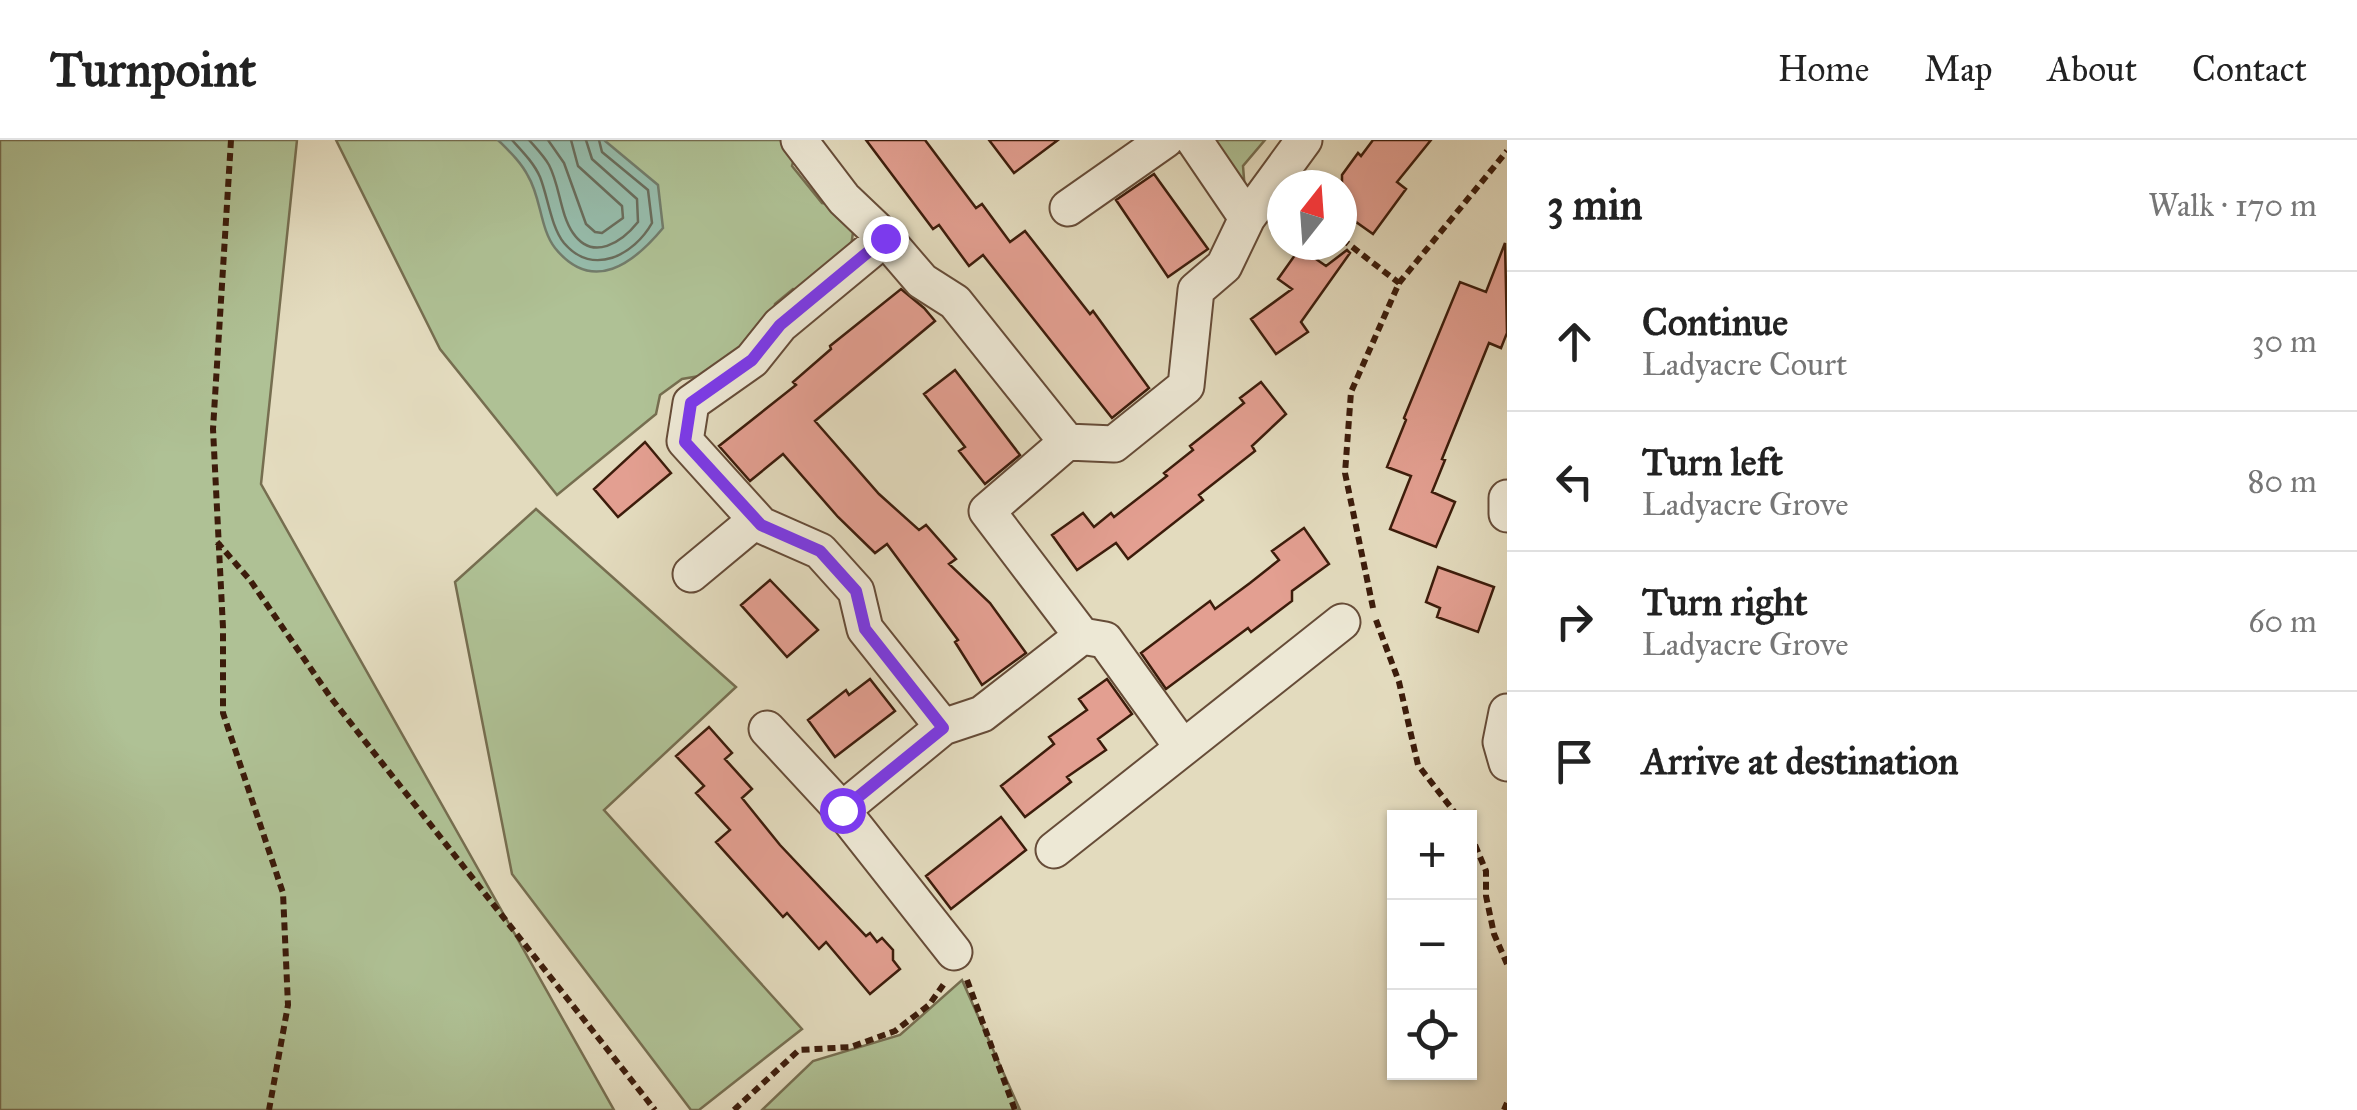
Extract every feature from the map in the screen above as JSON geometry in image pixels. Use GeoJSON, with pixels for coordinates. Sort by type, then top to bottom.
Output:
{"type":"FeatureCollection","features":[{"type":"Feature","properties":{"kind":"street"},"geometry":{"type":"LineString","coordinates":[[799,140],[844,199],[922,281],[955,302],[1067,442]]}},
{"type":"Feature","properties":{"kind":"street"},"geometry":{"type":"LineString","coordinates":[[1068,208],[1165,140]]}},
{"type":"Feature","properties":{"kind":"street"},"geometry":{"type":"LineString","coordinates":[[1194,140],[1247,218]]}},
{"type":"Feature","properties":{"kind":"street"},"geometry":{"type":"LineString","coordinates":[[1183,748],[1105,640],[1082,636],[987,511],[1067,442],[1114,444],[1186,386],[1196,290],[1224,266],[1247,218],[1304,140]]}},
{"type":"Feature","properties":{"kind":"street"},"geometry":{"type":"LineString","coordinates":[[885,238],[780,325],[752,360],[691,403],[685,442],[761,525],[820,551],[856,591],[865,629],[943,728]]}},
{"type":"Feature","properties":{"kind":"street"},"geometry":{"type":"LineString","coordinates":[[1507,498],[1507,514]]}},
{"type":"Feature","properties":{"kind":"street"},"geometry":{"type":"LineString","coordinates":[[690,574],[756,520]]}},
{"type":"Feature","properties":{"kind":"street"},"geometry":{"type":"LineString","coordinates":[[1054,850],[1342,622]]}},
{"type":"Feature","properties":{"kind":"street"},"geometry":{"type":"LineString","coordinates":[[842,810],[943,728],[982,714],[1082,636]]}},
{"type":"Feature","properties":{"kind":"street"},"geometry":{"type":"LineString","coordinates":[[1507,712],[1501,742],[1507,762]]}},
{"type":"Feature","properties":{"kind":"street"},"geometry":{"type":"LineString","coordinates":[[767,729],[842,810],[957,957]]}},
{"type":"Feature","properties":{"kind":"path"},"geometry":{"type":"LineString","coordinates":[[231,140],[212,428],[223,628],[222,712],[283,893],[288,1005],[269,1110]]}},
{"type":"Feature","properties":{"kind":"path"},"geometry":{"type":"LineString","coordinates":[[1453,810],[1418,764],[1399,682],[1376,618],[1346,473],[1351,392],[1399,284],[1507,151]]}},
{"type":"Feature","properties":{"kind":"path"},"geometry":{"type":"LineString","coordinates":[[1357,251],[1399,284]]}},
{"type":"Feature","properties":{"kind":"path"},"geometry":{"type":"LineString","coordinates":[[217,542],[250,580],[331,698],[655,1110]]}},
{"type":"Feature","properties":{"kind":"path"},"geometry":{"type":"LineString","coordinates":[[1477,849],[1486,870],[1486,896],[1494,934],[1507,964]]}},
{"type":"Feature","properties":{"kind":"path"},"geometry":{"type":"LineString","coordinates":[[734,1110],[799,1050],[851,1047],[895,1031],[928,1005],[957,957]]}},
{"type":"Feature","properties":{"kind":"path"},"geometry":{"type":"LineString","coordinates":[[957,957],[1015,1110]]}},
{"type":"Feature","properties":{"kind":"shaded area"},"geometry":{"type":"Polygon","coordinates":[[[0,140],[297,140],[261,484],[614,1110],[0,1110],[0,140]]]}},
{"type":"Feature","properties":{"kind":"shaded area"},"geometry":{"type":"Polygon","coordinates":[[[336,140],[787,140],[796,151],[792,166],[822,203],[837,205],[854,225],[851,247],[812,291],[793,289],[775,304],[773,319],[723,372],[682,379],[660,395],[656,414],[557,495],[440,349],[336,140]]]}},
{"type":"Feature","properties":{"kind":"shaded area"},"geometry":{"type":"Polygon","coordinates":[[[1208,140],[1265,140],[1243,166],[1245,191],[1208,140]]]}},
{"type":"Feature","properties":{"kind":"shaded area"},"geometry":{"type":"Polygon","coordinates":[[[536,509],[736,687],[604,810],[802,1029],[699,1110],[691,1110],[512,874],[455,582],[536,509]]]}},
{"type":"Feature","properties":{"kind":"shaded area"},"geometry":{"type":"Polygon","coordinates":[[[962,980],[1020,1110],[762,1110],[813,1061],[900,1035],[962,980]]]}},
{"type":"Feature","properties":{"kind":"water"},"geometry":{"type":"Polygon","coordinates":[[[498,140],[604,140],[658,185],[663,228],[639,252],[612,269],[584,270],[569,262],[550,240],[525,171],[498,140]]]}},
{"type":"Feature","properties":{"kind":"building"},"geometry":{"type":"Polygon","coordinates":[[[866,140],[925,140],[976,208],[982,204],[1010,242],[1025,231],[1090,314],[1093,311],[1149,388],[1112,418],[983,255],[969,266],[939,225],[933,229],[866,140]]]}},
{"type":"Feature","properties":{"kind":"building"},"geometry":{"type":"Polygon","coordinates":[[[989,140],[1058,140],[1014,173],[989,140]]]}},
{"type":"Feature","properties":{"kind":"building"},"geometry":{"type":"Polygon","coordinates":[[[1373,140],[1431,140],[1397,182],[1406,189],[1373,234],[1357,223],[1357,170],[1346,170],[1358,153],[1361,156],[1373,140]]]}},
{"type":"Feature","properties":{"kind":"building"},"geometry":{"type":"Polygon","coordinates":[[[1154,174],[1208,249],[1168,277],[1116,200],[1154,174]]]}},
{"type":"Feature","properties":{"kind":"building"},"geometry":{"type":"Polygon","coordinates":[[[1505,243],[1507,333],[1501,348],[1489,343],[1442,459],[1445,460],[1432,492],[1455,502],[1436,547],[1390,529],[1411,476],[1387,467],[1460,282],[1486,292],[1505,243]]]}},
{"type":"Feature","properties":{"kind":"building"},"geometry":{"type":"Polygon","coordinates":[[[1291,260],[1317,260],[1326,266],[1334,260],[1345,260],[1301,322],[1308,332],[1276,354],[1251,319],[1292,289],[1278,279],[1291,260]]]}},
{"type":"Feature","properties":{"kind":"building"},"geometry":{"type":"Polygon","coordinates":[[[901,289],[935,321],[815,421],[879,494],[919,530],[926,525],[956,559],[949,564],[990,603],[1026,653],[982,685],[955,642],[958,640],[887,544],[875,553],[783,454],[750,481],[719,446],[796,385],[793,382],[830,346],[901,289]]]}},
{"type":"Feature","properties":{"kind":"building"},"geometry":{"type":"Polygon","coordinates":[[[955,370],[1020,455],[985,484],[959,451],[965,447],[924,394],[955,370]]]}},
{"type":"Feature","properties":{"kind":"building"},"geometry":{"type":"Polygon","coordinates":[[[1261,382],[1286,414],[1252,446],[1255,451],[1199,495],[1203,500],[1128,559],[1116,543],[1077,570],[1052,535],[1083,513],[1094,527],[1111,513],[1114,517],[1167,476],[1164,473],[1193,450],[1190,446],[1244,403],[1240,398],[1261,382]]]}},
{"type":"Feature","properties":{"kind":"building"},"geometry":{"type":"Polygon","coordinates":[[[645,442],[671,473],[618,517],[594,489],[645,442]]]}},
{"type":"Feature","properties":{"kind":"building"},"geometry":{"type":"Polygon","coordinates":[[[1304,528],[1329,564],[1292,591],[1292,601],[1251,632],[1248,628],[1166,689],[1141,653],[1210,601],[1215,609],[1250,583],[1279,560],[1272,551],[1304,528]]]}},
{"type":"Feature","properties":{"kind":"building"},"geometry":{"type":"Polygon","coordinates":[[[1438,567],[1494,587],[1478,632],[1437,617],[1440,608],[1426,602],[1438,567]]]}},
{"type":"Feature","properties":{"kind":"building"},"geometry":{"type":"Polygon","coordinates":[[[770,580],[818,630],[787,657],[741,605],[770,580]]]}},
{"type":"Feature","properties":{"kind":"building"},"geometry":{"type":"Polygon","coordinates":[[[870,679],[895,711],[835,757],[808,720],[846,690],[849,695],[870,679]]]}},
{"type":"Feature","properties":{"kind":"building"},"geometry":{"type":"Polygon","coordinates":[[[1107,679],[1132,714],[1098,739],[1106,750],[1067,777],[1071,782],[1025,817],[1001,786],[1054,744],[1049,737],[1087,710],[1079,699],[1107,679]]]}},
{"type":"Feature","properties":{"kind":"building"},"geometry":{"type":"Polygon","coordinates":[[[709,727],[732,753],[725,759],[752,789],[742,798],[780,845],[866,936],[870,933],[877,942],[882,938],[893,950],[893,960],[900,969],[870,994],[826,942],[819,949],[787,913],[783,917],[716,842],[730,830],[696,793],[704,786],[676,756],[709,727]]]}},
{"type":"Feature","properties":{"kind":"building"},"geometry":{"type":"Polygon","coordinates":[[[1001,817],[1026,850],[951,909],[926,876],[1001,817]]]}},
{"type":"Feature","properties":{"kind":"route"},"geometry":{"type":"LineString","coordinates":[[842,810],[943,728],[865,629],[856,591],[820,551],[761,525],[685,442],[691,403],[752,360],[780,325],[885,238]]}}]}
